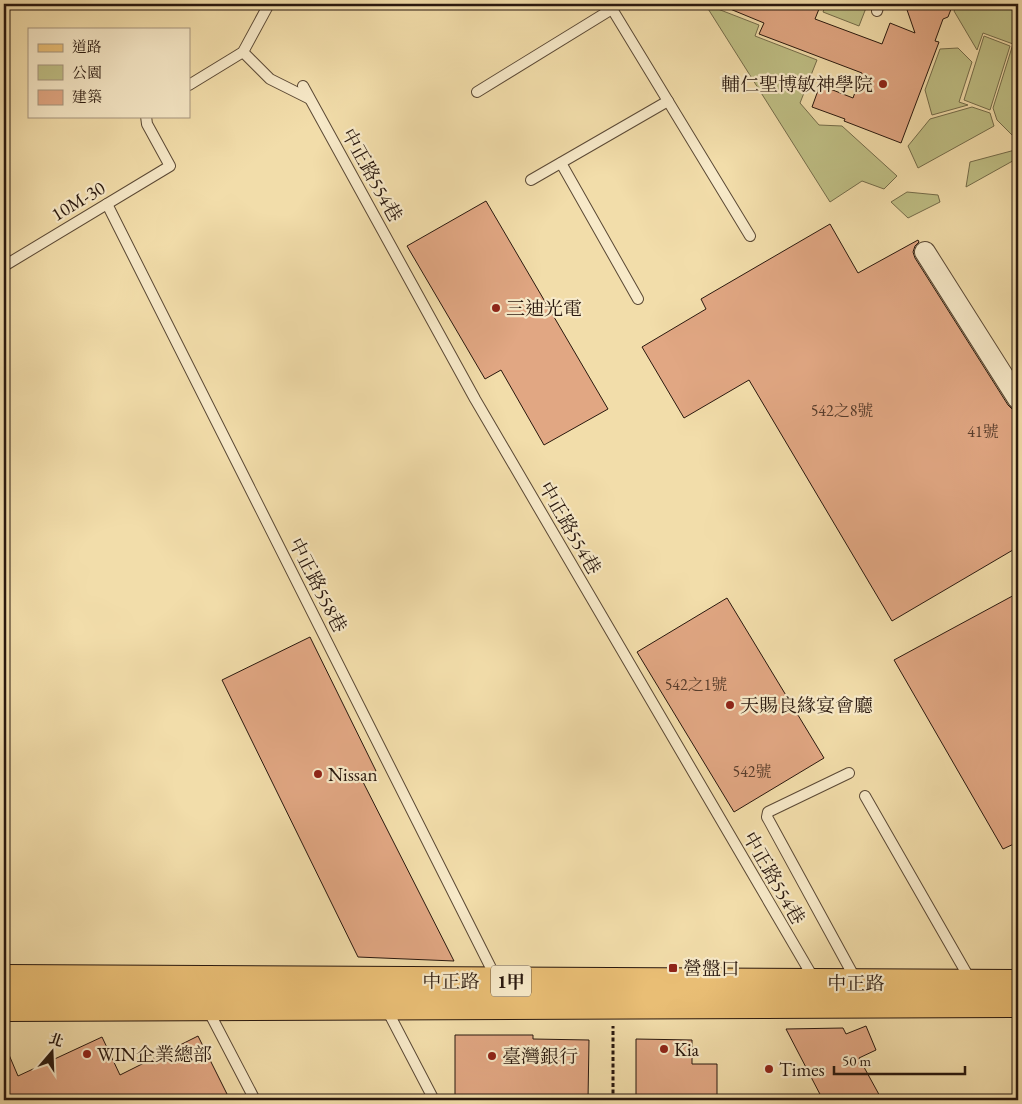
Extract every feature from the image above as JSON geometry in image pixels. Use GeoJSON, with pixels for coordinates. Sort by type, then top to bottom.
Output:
{"type":"FeatureCollection","features":[{"type":"Feature","properties":{"kind":"main road","name":"中正路"},"geometry":{"type":"LineString","coordinates":[[4,980],[380,993],[1018,1003]]}},
{"type":"Feature","properties":{"kind":"main road","name":"中正路"},"geometry":{"type":"LineString","coordinates":[[4,1007],[206,1007],[498,981],[1018,984]]}},
{"type":"Feature","properties":{"kind":"street"},"geometry":{"type":"LineString","coordinates":[[925,252],[1017,394]]}},
{"type":"Feature","properties":{"kind":"lane"},"geometry":{"type":"LineString","coordinates":[[190,84],[243,52],[270,4]]}},
{"type":"Feature","properties":{"kind":"lane"},"geometry":{"type":"LineString","coordinates":[[477,92],[611,6],[750,236]]}},
{"type":"Feature","properties":{"kind":"lane","name":"中正路554巷"},"geometry":{"type":"LineString","coordinates":[[243,52],[270,79],[310,99],[303,86],[475,399],[816,982]]}},
{"type":"Feature","properties":{"kind":"lane"},"geometry":{"type":"LineString","coordinates":[[531,180],[668,101]]}},
{"type":"Feature","properties":{"kind":"lane","name":"10M-30"},"geometry":{"type":"LineString","coordinates":[[4,266],[170,166],[147,124],[146,118]]}},
{"type":"Feature","properties":{"kind":"lane"},"geometry":{"type":"LineString","coordinates":[[561,163],[638,299]]}},
{"type":"Feature","properties":{"kind":"lane","name":"中正路558巷"},"geometry":{"type":"LineString","coordinates":[[107,204],[498,981]]}},
{"type":"Feature","properties":{"kind":"lane"},"geometry":{"type":"LineString","coordinates":[[849,773],[768,812],[767,817],[849,970],[858,983]]}},
{"type":"Feature","properties":{"kind":"lane"},"geometry":{"type":"LineString","coordinates":[[865,796],[973,984]]}},
{"type":"Feature","properties":{"kind":"lane"},"geometry":{"type":"LineString","coordinates":[[380,993],[434,1100]]}},
{"type":"Feature","properties":{"kind":"lane"},"geometry":{"type":"LineString","coordinates":[[206,1007],[255,1100]]}},
{"type":"Feature","properties":{"kind":"path"},"geometry":{"type":"LineString","coordinates":[[613,1025],[613,1100]]}},
{"type":"Feature","properties":{"kind":"green space"},"geometry":{"type":"Polygon","coordinates":[[[705,4],[759,25],[755,36],[817,60],[800,103],[819,125],[842,126],[897,176],[884,189],[862,181],[830,202],[705,4]]]}},
{"type":"Feature","properties":{"kind":"green space"},"geometry":{"type":"Polygon","coordinates":[[[826,4],[855,4],[866,8],[859,26],[823,12],[826,4]]]}},
{"type":"Feature","properties":{"kind":"green space"},"geometry":{"type":"Polygon","coordinates":[[[957,4],[1018,4],[1018,141],[997,120],[993,108],[1013,44],[983,33],[977,50],[954,11],[957,4]]]}},
{"type":"Feature","properties":{"kind":"green space"},"geometry":{"type":"Polygon","coordinates":[[[984,36],[1010,46],[990,110],[964,100],[984,36]]]}},
{"type":"Feature","properties":{"kind":"green space"},"geometry":{"type":"Polygon","coordinates":[[[958,48],[972,62],[959,102],[968,105],[932,115],[925,90],[940,49],[958,48]]]}},
{"type":"Feature","properties":{"kind":"green space"},"geometry":{"type":"Polygon","coordinates":[[[972,107],[990,113],[994,126],[918,168],[908,146],[930,119],[972,107]]]}},
{"type":"Feature","properties":{"kind":"green space"},"geometry":{"type":"Polygon","coordinates":[[[1018,146],[1018,158],[966,187],[970,162],[1015,150],[1018,146]]]}},
{"type":"Feature","properties":{"kind":"green space"},"geometry":{"type":"Polygon","coordinates":[[[907,192],[938,195],[940,202],[908,218],[891,202],[907,192]]]}},
{"type":"Feature","properties":{"kind":"building"},"geometry":{"type":"Polygon","coordinates":[[[718,4],[821,4],[815,19],[882,44],[890,23],[915,33],[905,4],[953,4],[948,17],[943,19],[935,41],[939,42],[901,143],[812,107],[820,85],[853,98],[862,73],[759,34],[764,23],[718,4]]]}},
{"type":"Feature","properties":{"kind":"building","name":"三迪光電"},"geometry":{"type":"Polygon","coordinates":[[[486,201],[608,409],[544,445],[501,370],[485,379],[407,246],[486,201]]]}},
{"type":"Feature","properties":{"kind":"building"},"geometry":{"type":"Polygon","coordinates":[[[830,224],[858,273],[918,240],[919,242],[913,252],[915,258],[1008,405],[1018,411],[1018,547],[892,621],[749,380],[684,418],[642,347],[706,309],[701,299],[830,224]]]}},
{"type":"Feature","properties":{"kind":"building"},"geometry":{"type":"Polygon","coordinates":[[[1018,593],[1018,842],[1003,849],[894,660],[1018,593]]]}},
{"type":"Feature","properties":{"kind":"building","name":"天賜良緣宴會廳"},"geometry":{"type":"Polygon","coordinates":[[[727,598],[824,758],[734,812],[637,652],[727,598]]]}},
{"type":"Feature","properties":{"kind":"building","name":"Nissan"},"geometry":{"type":"Polygon","coordinates":[[[310,637],[376,771],[361,778],[454,961],[358,957],[222,680],[310,637]]]}},
{"type":"Feature","properties":{"kind":"building"},"geometry":{"type":"Polygon","coordinates":[[[866,1026],[876,1050],[859,1058],[882,1100],[823,1100],[786,1029],[843,1028],[846,1034],[866,1026]]]}},
{"type":"Feature","properties":{"kind":"building"},"geometry":{"type":"Polygon","coordinates":[[[455,1035],[533,1035],[533,1039],[589,1040],[588,1100],[477,1100],[477,1095],[455,1095],[455,1035]]]}},
{"type":"Feature","properties":{"kind":"building"},"geometry":{"type":"Polygon","coordinates":[[[198,1036],[230,1100],[4,1100],[4,1043],[18,1076],[102,1037],[120,1075],[198,1036]]]}},
{"type":"Feature","properties":{"kind":"building"},"geometry":{"type":"Polygon","coordinates":[[[636,1039],[692,1040],[692,1064],[717,1064],[717,1100],[636,1100],[636,1039]]]}},
{"type":"Feature","properties":{"kind":"place","name":"輔仁聖博敏神學院"},"geometry":{"type":"Point","coordinates":[883,84]}},
{"type":"Feature","properties":{"kind":"place","name":"三迪光電"},"geometry":{"type":"Point","coordinates":[496,308]}},
{"type":"Feature","properties":{"kind":"place","name":"天賜良緣宴會廳"},"geometry":{"type":"Point","coordinates":[730,705]}},
{"type":"Feature","properties":{"kind":"place","name":"Nissan"},"geometry":{"type":"Point","coordinates":[318,774]}},
{"type":"Feature","properties":{"kind":"place","name":"營盤口"},"geometry":{"type":"Point","coordinates":[673,968]}},
{"type":"Feature","properties":{"kind":"place","name":"Kia"},"geometry":{"type":"Point","coordinates":[664,1049]}},
{"type":"Feature","properties":{"kind":"place","name":"WIN企業總部"},"geometry":{"type":"Point","coordinates":[87,1054]}},
{"type":"Feature","properties":{"kind":"place","name":"臺灣銀行"},"geometry":{"type":"Point","coordinates":[492,1056]}},
{"type":"Feature","properties":{"kind":"place","name":"Times"},"geometry":{"type":"Point","coordinates":[769,1069]}}]}
